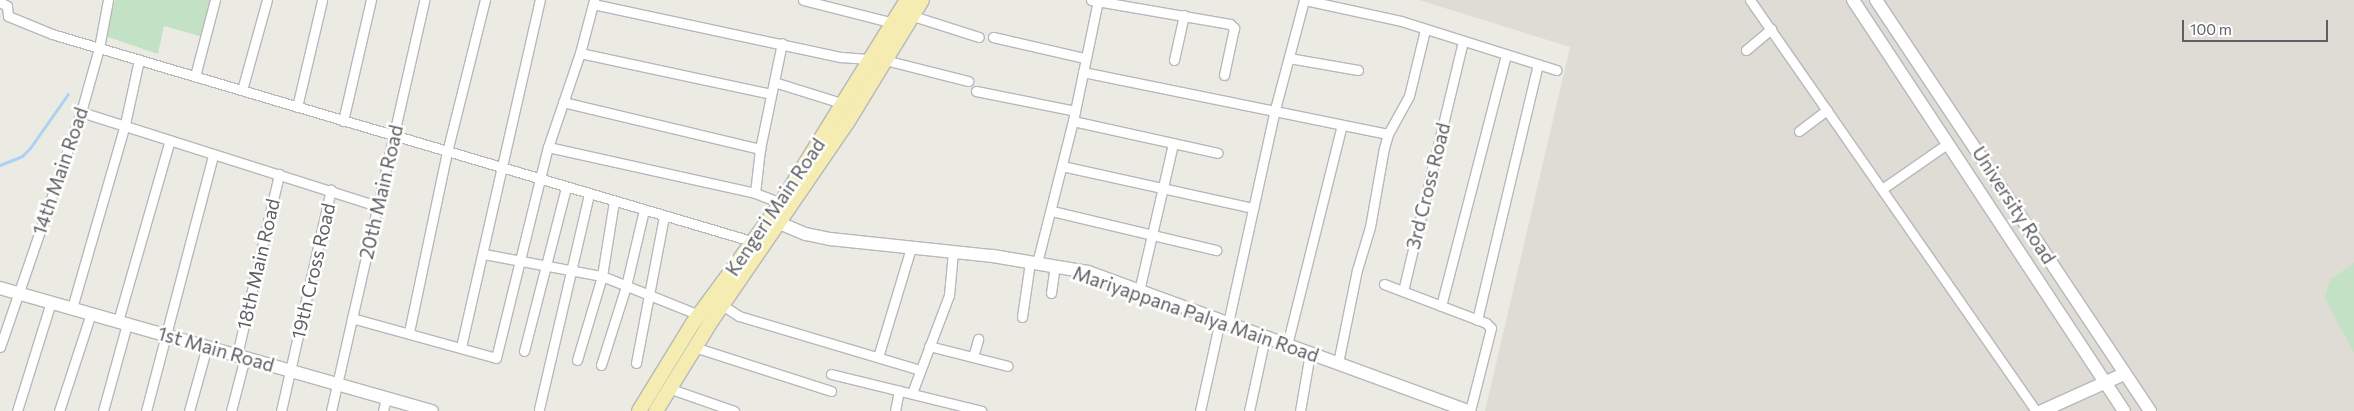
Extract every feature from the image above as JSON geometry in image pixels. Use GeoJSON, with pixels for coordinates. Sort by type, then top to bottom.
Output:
{"type":"FeatureCollection","features":[{"type":"Feature","properties":{"kind":"main road","name":"Kengeri Main Road"},"geometry":{"type":"LineString","coordinates":[[656,411],[668,388],[878,60],[906,0]]}},
{"type":"Feature","properties":{"kind":"main road","name":"Kengeri Main Road"},"geometry":{"type":"LineString","coordinates":[[775,221],[781,203],[844,104],[913,16],[922,0]]}},
{"type":"Feature","properties":{"kind":"main road","name":"Kengeri Main Road"},"geometry":{"type":"LineString","coordinates":[[639,411],[699,314],[760,244]]}},
{"type":"Feature","properties":{"kind":"street","name":"14th Main Road"},"geometry":{"type":"LineString","coordinates":[[0,347],[17,292],[81,112],[99,48],[108,0]]}},
{"type":"Feature","properties":{"kind":"street"},"geometry":{"type":"LineString","coordinates":[[195,76],[215,0]]}},
{"type":"Feature","properties":{"kind":"street"},"geometry":{"type":"LineString","coordinates":[[242,90],[267,0]]}},
{"type":"Feature","properties":{"kind":"street"},"geometry":{"type":"LineString","coordinates":[[297,107],[322,0]]}},
{"type":"Feature","properties":{"kind":"street"},"geometry":{"type":"LineString","coordinates":[[344,121],[371,0]]}},
{"type":"Feature","properties":{"kind":"street","name":"20th Main Road"},"geometry":{"type":"LineString","coordinates":[[331,411],[424,0]]}},
{"type":"Feature","properties":{"kind":"street"},"geometry":{"type":"LineString","coordinates":[[409,332],[447,152],[485,0]]}},
{"type":"Feature","properties":{"kind":"street"},"geometry":{"type":"LineString","coordinates":[[461,347],[484,254],[500,167],[540,0]]}},
{"type":"Feature","properties":{"kind":"street"},"geometry":{"type":"LineString","coordinates":[[803,0],[894,23]]}},
{"type":"Feature","properties":{"kind":"street"},"geometry":{"type":"LineString","coordinates":[[1022,317],[1034,263],[1052,211],[1074,116],[1096,0],[1184,15],[1234,28],[1224,75]]}},
{"type":"Feature","properties":{"kind":"street"},"geometry":{"type":"LineString","coordinates":[[1200,411],[1253,208],[1274,113],[1305,0],[1425,30],[1556,70]]}},
{"type":"Feature","properties":{"kind":"street"},"geometry":{"type":"LineString","coordinates":[[1750,0],[2036,411]]}},
{"type":"Feature","properties":{"kind":"street","name":"University Road"},"geometry":{"type":"LineString","coordinates":[[1853,0],[2124,411]]}},
{"type":"Feature","properties":{"kind":"street","name":"University Road"},"geometry":{"type":"LineString","coordinates":[[1876,0],[2150,411]]}},
{"type":"Feature","properties":{"kind":"street"},"geometry":{"type":"LineString","coordinates":[[0,2],[7,6],[8,16],[99,48],[760,244]]}},
{"type":"Feature","properties":{"kind":"street"},"geometry":{"type":"LineString","coordinates":[[352,318],[409,332],[496,358],[521,263],[548,147],[580,53],[594,2],[840,57],[878,60],[968,81]]}},
{"type":"Feature","properties":{"kind":"street"},"geometry":{"type":"LineString","coordinates":[[1174,60],[1184,15]]}},
{"type":"Feature","properties":{"kind":"street"},"geometry":{"type":"LineString","coordinates":[[913,16],[979,37]]}},
{"type":"Feature","properties":{"kind":"street"},"geometry":{"type":"LineString","coordinates":[[1746,50],[1771,29]]}},
{"type":"Feature","properties":{"kind":"street"},"geometry":{"type":"LineString","coordinates":[[1338,363],[1388,134],[1410,96],[1425,30]]}},
{"type":"Feature","properties":{"kind":"street"},"geometry":{"type":"LineString","coordinates":[[993,36],[1084,58]]}},
{"type":"Feature","properties":{"kind":"street","name":"3rd Cross Road"},"geometry":{"type":"LineString","coordinates":[[1403,291],[1463,42]]}},
{"type":"Feature","properties":{"kind":"street"},"geometry":{"type":"LineString","coordinates":[[755,193],[760,150],[782,43]]}},
{"type":"Feature","properties":{"kind":"street"},"geometry":{"type":"LineString","coordinates":[[580,53],[771,94]]}},
{"type":"Feature","properties":{"kind":"street"},"geometry":{"type":"LineString","coordinates":[[1441,306],[1506,55]]}},
{"type":"Feature","properties":{"kind":"street"},"geometry":{"type":"LineString","coordinates":[[1289,58],[1358,70]]}},
{"type":"Feature","properties":{"kind":"street"},"geometry":{"type":"LineString","coordinates":[[72,308],[125,124],[139,60]]}},
{"type":"Feature","properties":{"kind":"street"},"geometry":{"type":"LineString","coordinates":[[1477,320],[1538,64]]}},
{"type":"Feature","properties":{"kind":"street"},"geometry":{"type":"LineString","coordinates":[[1083,72],[1274,113],[1388,134]]}},
{"type":"Feature","properties":{"kind":"street"},"geometry":{"type":"LineString","coordinates":[[774,82],[844,104]]}},
{"type":"Feature","properties":{"kind":"street"},"geometry":{"type":"LineString","coordinates":[[976,91],[1173,144],[1218,153]]}},
{"type":"Feature","properties":{"kind":"street"},"geometry":{"type":"LineString","coordinates":[[563,102],[760,150]]}},
{"type":"Feature","properties":{"kind":"street"},"geometry":{"type":"LineString","coordinates":[[1799,131],[1827,110]]}},
{"type":"Feature","properties":{"kind":"street"},"geometry":{"type":"LineString","coordinates":[[81,112],[125,124],[213,155],[378,206]]}},
{"type":"Feature","properties":{"kind":"street"},"geometry":{"type":"LineString","coordinates":[[1286,345],[1342,125]]}},
{"type":"Feature","properties":{"kind":"street"},"geometry":{"type":"LineString","coordinates":[[103,411],[122,322],[170,140]]}},
{"type":"Feature","properties":{"kind":"street"},"geometry":{"type":"LineString","coordinates":[[1139,290],[1173,144]]}},
{"type":"Feature","properties":{"kind":"street"},"geometry":{"type":"LineString","coordinates":[[1882,189],[1947,144]]}},
{"type":"Feature","properties":{"kind":"street"},"geometry":{"type":"LineString","coordinates":[[548,147],[755,193],[781,203]]}},
{"type":"Feature","properties":{"kind":"street"},"geometry":{"type":"LineString","coordinates":[[146,411],[168,335],[213,155]]}},
{"type":"Feature","properties":{"kind":"street"},"geometry":{"type":"LineString","coordinates":[[1062,166],[1253,208]]}},
{"type":"Feature","properties":{"kind":"street","name":"18th Main Road"},"geometry":{"type":"LineString","coordinates":[[231,411],[279,174]]}},
{"type":"Feature","properties":{"kind":"street"},"geometry":{"type":"LineString","coordinates":[[524,351],[566,187]]}},
{"type":"Feature","properties":{"kind":"street","name":"19th Cross Road"},"geometry":{"type":"LineString","coordinates":[[282,411],[331,190]]}},
{"type":"Feature","properties":{"kind":"street"},"geometry":{"type":"LineString","coordinates":[[540,411],[570,271],[589,194]]}},
{"type":"Feature","properties":{"kind":"street"},"geometry":{"type":"LineString","coordinates":[[577,360],[602,276],[614,201]]}},
{"type":"Feature","properties":{"kind":"street"},"geometry":{"type":"LineString","coordinates":[[601,365],[626,286],[644,210]]}},
{"type":"Feature","properties":{"kind":"street"},"geometry":{"type":"LineString","coordinates":[[1052,211],[1153,232],[1216,250]]}},
{"type":"Feature","properties":{"kind":"street"},"geometry":{"type":"LineString","coordinates":[[636,363],[664,216]]}},
{"type":"Feature","properties":{"kind":"street","name":"Mariyappana Palya Main Road"},"geometry":{"type":"LineString","coordinates":[[775,221],[830,239],[953,252],[1088,272],[1469,411]]}},
{"type":"Feature","properties":{"kind":"street"},"geometry":{"type":"LineString","coordinates":[[878,357],[911,248]]}},
{"type":"Feature","properties":{"kind":"street"},"geometry":{"type":"LineString","coordinates":[[912,393],[949,295],[953,252]]}},
{"type":"Feature","properties":{"kind":"street"},"geometry":{"type":"LineString","coordinates":[[484,254],[521,263],[602,276],[699,314]]}},
{"type":"Feature","properties":{"kind":"street"},"geometry":{"type":"LineString","coordinates":[[1051,292],[1055,266]]}},
{"type":"Feature","properties":{"kind":"street"},"geometry":{"type":"LineString","coordinates":[[1384,284],[1477,320],[1491,328],[1491,335],[1469,411]]}},
{"type":"Feature","properties":{"kind":"street","name":"1st Main Road"},"geometry":{"type":"LineString","coordinates":[[0,288],[432,411]]}},
{"type":"Feature","properties":{"kind":"street"},"geometry":{"type":"LineString","coordinates":[[17,411],[51,302]]}},
{"type":"Feature","properties":{"kind":"street"},"geometry":{"type":"LineString","coordinates":[[722,305],[739,316],[920,370]]}},
{"type":"Feature","properties":{"kind":"street"},"geometry":{"type":"LineString","coordinates":[[59,411],[91,313]]}},
{"type":"Feature","properties":{"kind":"street"},"geometry":{"type":"LineString","coordinates":[[1249,411],[1265,337]]}},
{"type":"Feature","properties":{"kind":"street"},"geometry":{"type":"LineString","coordinates":[[973,357],[978,339]]}},
{"type":"Feature","properties":{"kind":"street"},"geometry":{"type":"LineString","coordinates":[[189,411],[207,346]]}},
{"type":"Feature","properties":{"kind":"street"},"geometry":{"type":"LineString","coordinates":[[929,346],[1008,366]]}},
{"type":"Feature","properties":{"kind":"street"},"geometry":{"type":"LineString","coordinates":[[694,347],[830,390]]}},
{"type":"Feature","properties":{"kind":"street"},"geometry":{"type":"LineString","coordinates":[[1300,411],[1310,353]]}},
{"type":"Feature","properties":{"kind":"street"},"geometry":{"type":"LineString","coordinates":[[831,374],[982,411]]}},
{"type":"Feature","properties":{"kind":"street"},"geometry":{"type":"LineString","coordinates":[[2042,411],[2124,374]]}},
{"type":"Feature","properties":{"kind":"street"},"geometry":{"type":"LineString","coordinates":[[668,388],[734,411]]}},
{"type":"Feature","properties":{"kind":"street"},"geometry":{"type":"LineString","coordinates":[[895,411],[899,390]]}},
{"type":"Feature","properties":{"kind":"street"},"geometry":{"type":"LineString","coordinates":[[382,411],[386,398]]}},
{"type":"Feature","properties":{"kind":"shaded area"},"geometry":{"type":"Polygon","coordinates":[[[1419,0],[2354,0],[2354,411],[1485,411],[1570,47],[1419,0]]]}},
{"type":"Feature","properties":{"kind":"green space"},"geometry":{"type":"Polygon","coordinates":[[[115,0],[212,0],[203,37],[164,26],[158,54],[105,36],[115,0]]]}},
{"type":"Feature","properties":{"kind":"green space"},"geometry":{"type":"Polygon","coordinates":[[[2354,263],[2354,353],[2325,298],[2330,280],[2354,263]]]}},
{"type":"Feature","properties":{"kind":"waterway"},"geometry":{"type":"LineString","coordinates":[[0,165],[22,156],[30,148],[68,94]]}}]}
